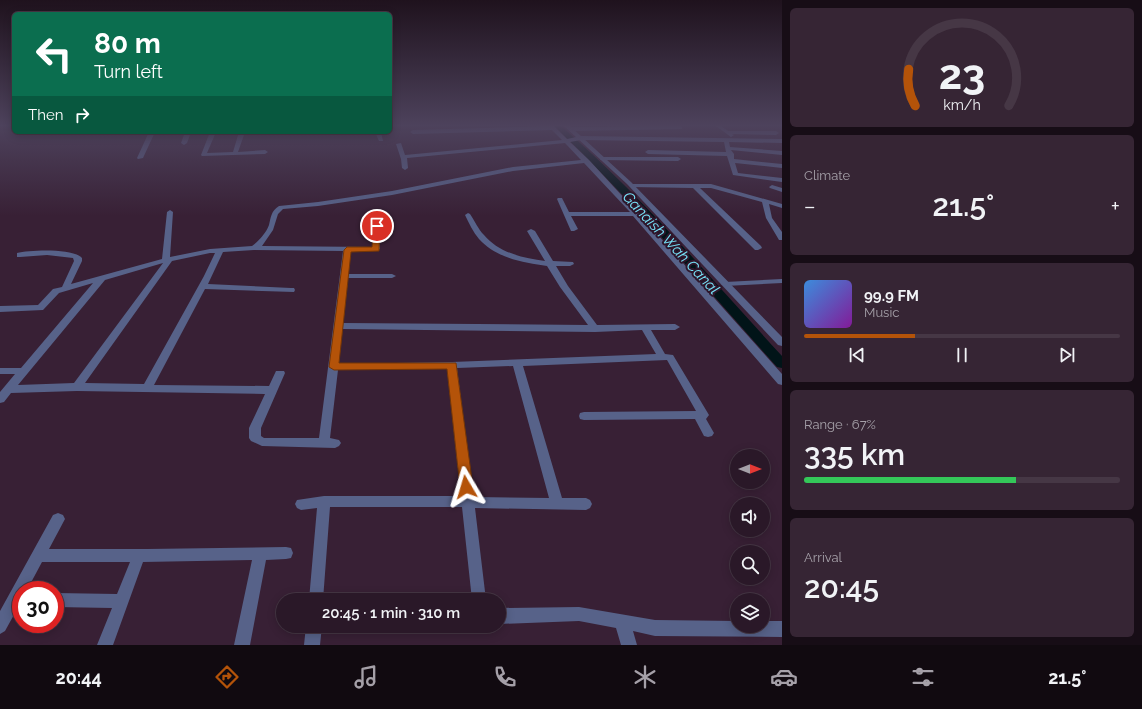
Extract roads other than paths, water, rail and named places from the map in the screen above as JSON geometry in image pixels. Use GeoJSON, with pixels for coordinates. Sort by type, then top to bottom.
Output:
{"type":"FeatureCollection","features":[{"type":"Feature","properties":{"kind":"street"},"geometry":{"type":"LineString","coordinates":[[404,168],[403,157],[412,156]]}},
{"type":"Feature","properties":{"kind":"street"},"geometry":{"type":"LineString","coordinates":[[582,156],[636,214],[782,381]]}},
{"type":"Feature","properties":{"kind":"street"},"geometry":{"type":"LineString","coordinates":[[600,156],[632,186],[782,343]]}},
{"type":"Feature","properties":{"kind":"street"},"geometry":{"type":"LineString","coordinates":[[732,156],[736,174],[782,180]]}},
{"type":"Feature","properties":{"kind":"street"},"geometry":{"type":"LineString","coordinates":[[740,156],[782,166]]}},
{"type":"Feature","properties":{"kind":"street"},"geometry":{"type":"LineString","coordinates":[[603,159],[678,159]]}},
{"type":"Feature","properties":{"kind":"street"},"geometry":{"type":"LineString","coordinates":[[254,248],[258,247],[271,228],[274,214],[281,206],[318,204],[392,193],[513,169],[587,161]]}},
{"type":"Feature","properties":{"kind":"street"},"geometry":{"type":"LineString","coordinates":[[632,186],[711,186],[782,206]]}},
{"type":"Feature","properties":{"kind":"street"},"geometry":{"type":"LineString","coordinates":[[695,186],[758,248]]}},
{"type":"Feature","properties":{"kind":"street"},"geometry":{"type":"LineString","coordinates":[[772,187],[782,190]]}},
{"type":"Feature","properties":{"kind":"street"},"geometry":{"type":"LineString","coordinates":[[560,199],[574,229]]}},
{"type":"Feature","properties":{"kind":"street"},"geometry":{"type":"LineString","coordinates":[[765,201],[769,218],[782,238]]}},
{"type":"Feature","properties":{"kind":"street"},"geometry":{"type":"LineString","coordinates":[[77,387],[168,260],[170,212]]}},
{"type":"Feature","properties":{"kind":"street"},"geometry":{"type":"LineString","coordinates":[[567,214],[636,214]]}},
{"type":"Feature","properties":{"kind":"street"},"geometry":{"type":"LineString","coordinates":[[468,215],[482,238],[497,249],[524,260],[551,264],[570,264]]}},
{"type":"Feature","properties":{"kind":"street"},"geometry":{"type":"LineString","coordinates":[[0,310],[40,308],[56,291],[168,260],[220,250],[254,248],[347,250],[376,249],[377,226]]}},
{"type":"Feature","properties":{"kind":"street"},"geometry":{"type":"LineString","coordinates":[[532,231],[564,287],[596,329]]}},
{"type":"Feature","properties":{"kind":"street"},"geometry":{"type":"LineString","coordinates":[[147,388],[203,286],[220,250]]}},
{"type":"Feature","properties":{"kind":"street"},"geometry":{"type":"LineString","coordinates":[[280,373],[255,428],[255,438],[262,442],[330,443],[334,367],[347,250]]}},
{"type":"Feature","properties":{"kind":"street"},"geometry":{"type":"LineString","coordinates":[[20,255],[47,253],[75,256],[78,258],[65,289]]}},
{"type":"Feature","properties":{"kind":"street"},"geometry":{"type":"LineString","coordinates":[[344,276],[392,276]]}},
{"type":"Feature","properties":{"kind":"street"},"geometry":{"type":"LineString","coordinates":[[0,399],[103,278]]}},
{"type":"Feature","properties":{"kind":"street"},"geometry":{"type":"LineString","coordinates":[[725,284],[781,283]]}},
{"type":"Feature","properties":{"kind":"street"},"geometry":{"type":"LineString","coordinates":[[203,286],[291,290]]}},
{"type":"Feature","properties":{"kind":"street"},"geometry":{"type":"LineString","coordinates":[[339,326],[596,329],[675,327]]}},
{"type":"Feature","properties":{"kind":"street"},"geometry":{"type":"LineString","coordinates":[[645,328],[662,357]]}},
{"type":"Feature","properties":{"kind":"street"},"geometry":{"type":"LineString","coordinates":[[334,367],[452,366],[517,362],[670,357],[704,415],[584,416]]}},
{"type":"Feature","properties":{"kind":"street"},"geometry":{"type":"LineString","coordinates":[[517,362],[557,503]]}},
{"type":"Feature","properties":{"kind":"street"},"geometry":{"type":"LineString","coordinates":[[452,366],[478,593]]}},
{"type":"Feature","properties":{"kind":"street"},"geometry":{"type":"LineString","coordinates":[[0,371],[23,372]]}},
{"type":"Feature","properties":{"kind":"street"},"geometry":{"type":"LineString","coordinates":[[8,389],[77,387],[272,390]]}},
{"type":"Feature","properties":{"kind":"street"},"geometry":{"type":"LineString","coordinates":[[698,415],[708,433]]}},
{"type":"Feature","properties":{"kind":"street"},"geometry":{"type":"LineString","coordinates":[[301,504],[324,502],[468,502],[586,504]]}},
{"type":"Feature","properties":{"kind":"street"},"geometry":{"type":"LineString","coordinates":[[317,593],[324,502]]}},
{"type":"Feature","properties":{"kind":"street"},"geometry":{"type":"LineString","coordinates":[[26,581],[38,555],[58,519]]}},
{"type":"Feature","properties":{"kind":"street"},"geometry":{"type":"LineString","coordinates":[[38,555],[139,556],[286,553]]}},
{"type":"Feature","properties":{"kind":"street"},"geometry":{"type":"LineString","coordinates":[[242,645],[260,554]]}},
{"type":"Feature","properties":{"kind":"street"},"geometry":{"type":"LineString","coordinates":[[105,645],[139,556]]}},
{"type":"Feature","properties":{"kind":"street"},"geometry":{"type":"LineString","coordinates":[[64,600],[122,601]]}},
{"type":"Feature","properties":{"kind":"street"},"geometry":{"type":"LineString","coordinates":[[0,626],[12,609]]}},
{"type":"Feature","properties":{"kind":"street"},"geometry":{"type":"LineString","coordinates":[[506,616],[579,614],[655,628],[782,629]]}},
{"type":"Feature","properties":{"kind":"street"},"geometry":{"type":"LineString","coordinates":[[622,622],[628,645]]}},
{"type":"Feature","properties":{"kind":"street"},"geometry":{"type":"LineString","coordinates":[[312,645],[313,633]]}},
{"type":"Feature","properties":{"kind":"waterway","name":"Ganaish Wah Canal"},"geometry":{"type":"LineString","coordinates":[[590,156],[643,211],[782,364]]}}]}
